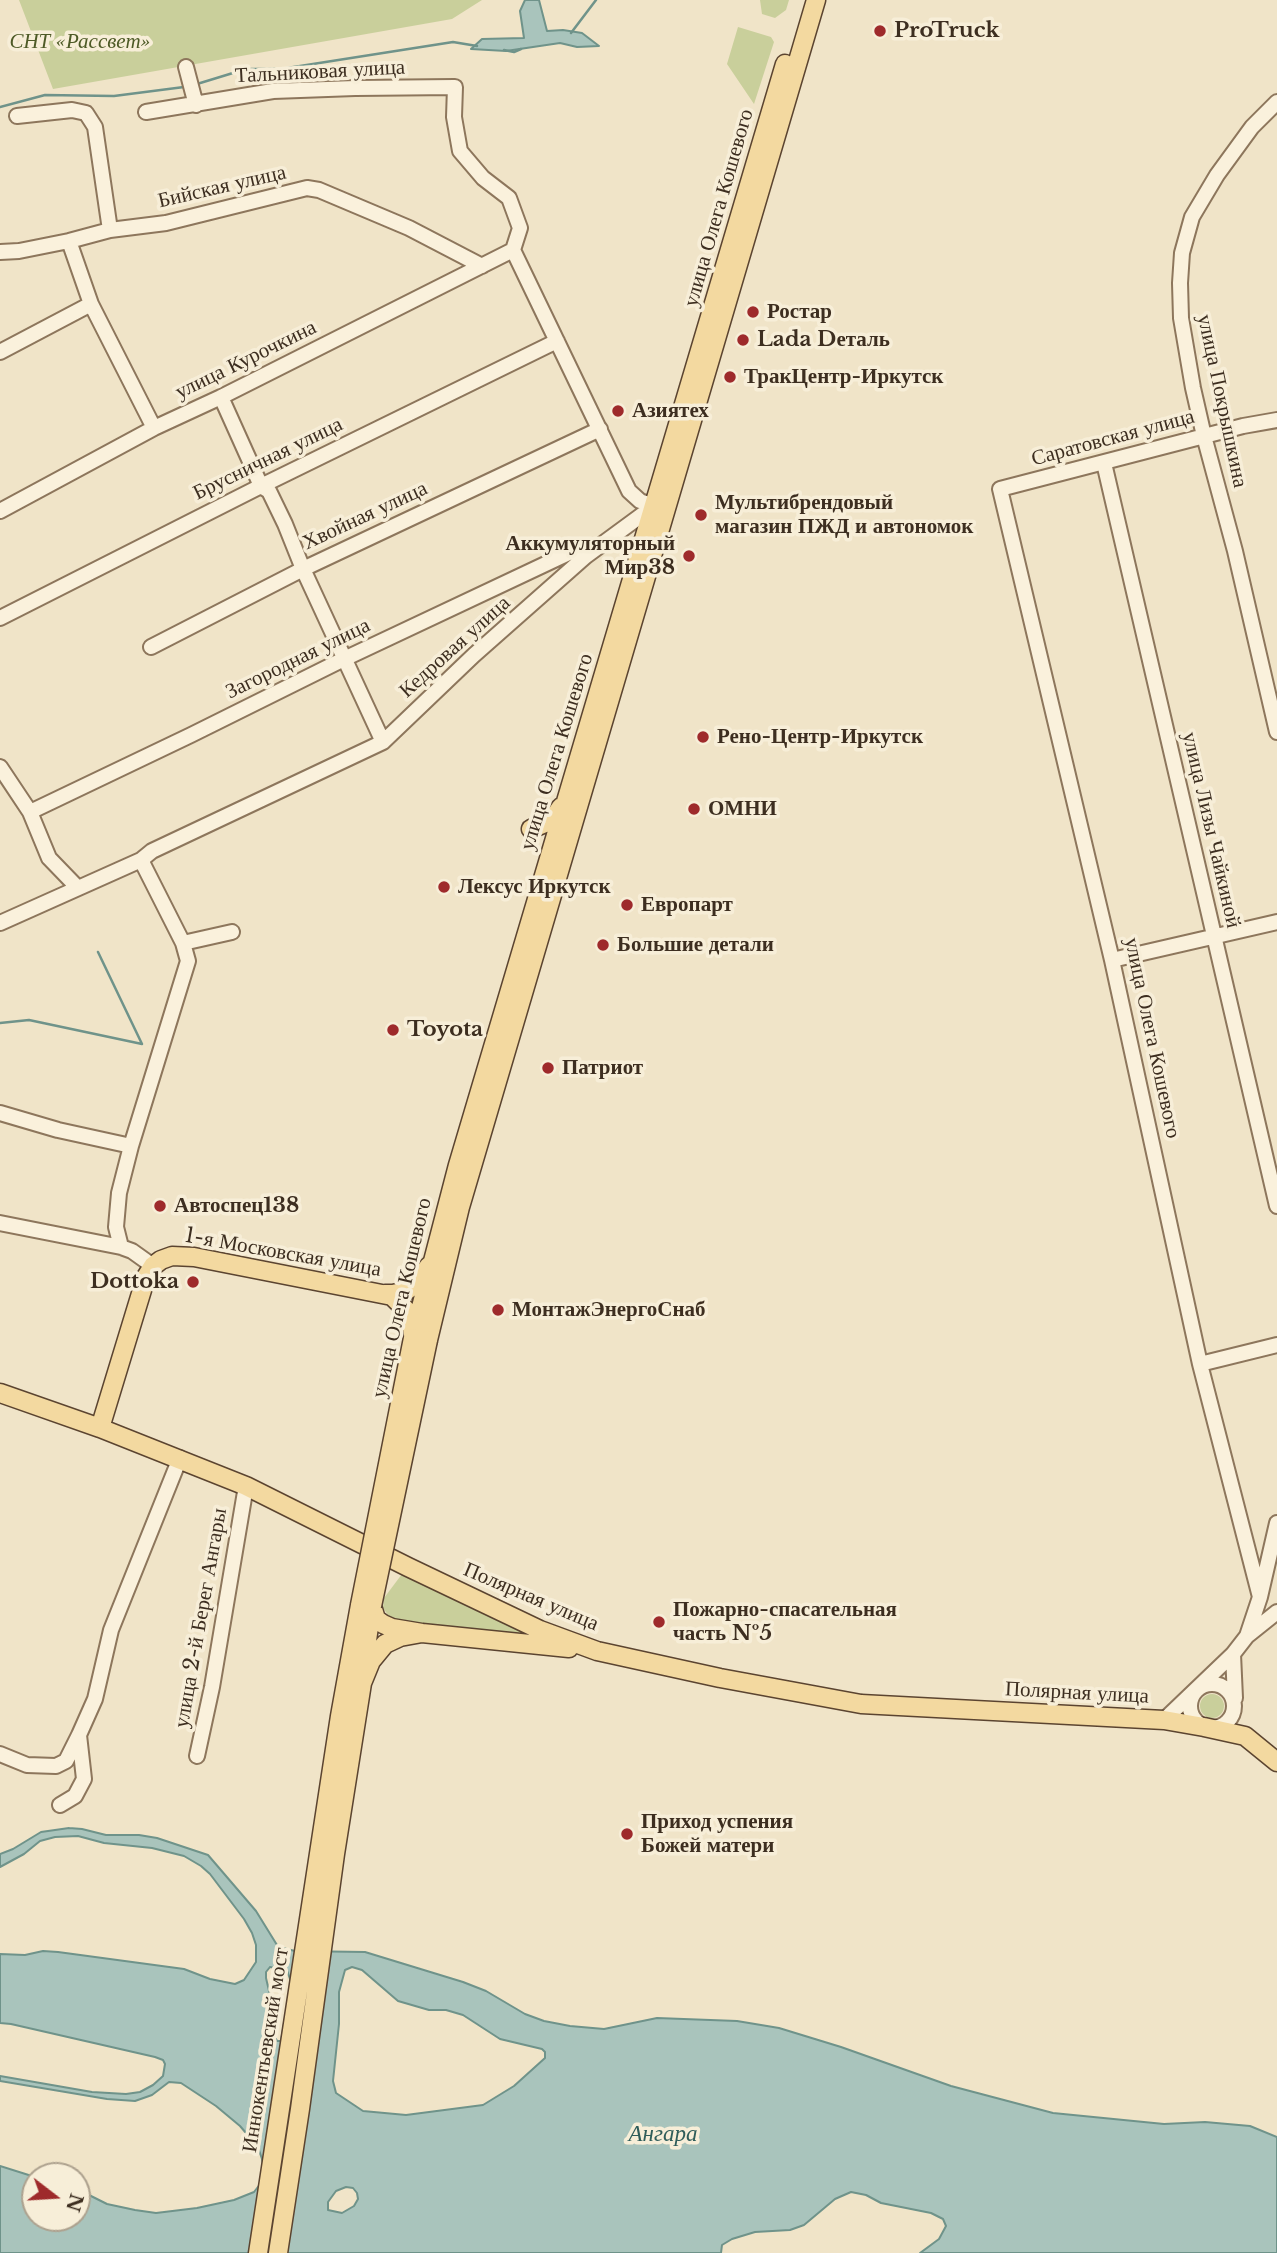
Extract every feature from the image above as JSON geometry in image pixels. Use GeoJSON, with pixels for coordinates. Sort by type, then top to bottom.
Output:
{"type":"FeatureCollection","features":[{"type":"Feature","properties":{"kind":"main road","name":"улица Олега Кошевого"},"geometry":{"type":"LineString","coordinates":[[327,1854],[340,1716],[366,1605],[420,1339],[432,1261],[458,1165],[804,0]]}},
{"type":"Feature","properties":{"kind":"main road","name":"улица Олега Кошевого"},"geometry":{"type":"LineString","coordinates":[[420,1339],[816,0]]}},
{"type":"Feature","properties":{"kind":"main road"},"geometry":{"type":"LineString","coordinates":[[531,829],[552,820],[569,792]]}},
{"type":"Feature","properties":{"kind":"main road","name":"1-я Московская улица"},"geometry":{"type":"LineString","coordinates":[[153,1266],[172,1256],[185,1256],[385,1294],[398,1299],[407,1310],[420,1339]]}},
{"type":"Feature","properties":{"kind":"main road"},"geometry":{"type":"LineString","coordinates":[[385,1294],[400,1293],[412,1287],[432,1261]]}},
{"type":"Feature","properties":{"kind":"main road"},"geometry":{"type":"LineString","coordinates":[[100,1428],[142,1288],[153,1266]]}},
{"type":"Feature","properties":{"kind":"main road","name":"Полярная улица"},"geometry":{"type":"LineString","coordinates":[[0,1393],[180,1458],[246,1486],[540,1630],[597,1651],[720,1678],[862,1704],[1164,1720],[1245,1737],[1277,1762]]}},
{"type":"Feature","properties":{"kind":"main road","name":"улица Олега Кошевого"},"geometry":{"type":"LineString","coordinates":[[355,1716],[366,1605]]}},
{"type":"Feature","properties":{"kind":"main road"},"geometry":{"type":"LineString","coordinates":[[366,1605],[383,1624],[422,1633],[597,1651]]}},
{"type":"Feature","properties":{"kind":"main road"},"geometry":{"type":"LineString","coordinates":[[327,1854],[362,1683],[371,1661],[380,1648],[394,1638],[422,1633]]}},
{"type":"Feature","properties":{"kind":"main road","name":"Иннокентьевский мост"},"geometry":{"type":"LineString","coordinates":[[258,2253],[327,1854]]}},
{"type":"Feature","properties":{"kind":"main road","name":"Иннокентьевский мост"},"geometry":{"type":"LineString","coordinates":[[278,2253],[300,2109],[327,1854]]}},
{"type":"Feature","properties":{"kind":"street"},"geometry":{"type":"LineString","coordinates":[[186,67],[196,105]]}},
{"type":"Feature","properties":{"kind":"street","name":"Тальниковая улица"},"geometry":{"type":"LineString","coordinates":[[146,113],[273,91],[455,87],[454,117],[460,150],[483,178],[509,198],[520,229],[513,250]]}},
{"type":"Feature","properties":{"kind":"street","name":"улица Покрышкина"},"geometry":{"type":"LineString","coordinates":[[1277,102],[1252,127],[1217,175],[1192,217],[1182,253],[1180,283],[1181,318],[1204,436],[1235,551],[1277,732]]}},
{"type":"Feature","properties":{"kind":"street"},"geometry":{"type":"LineString","coordinates":[[17,116],[72,110],[86,113],[95,127],[110,230]]}},
{"type":"Feature","properties":{"kind":"street","name":"Бийская улица"},"geometry":{"type":"LineString","coordinates":[[0,252],[69,241],[110,230],[166,223],[307,188],[319,190],[410,228],[482,266]]}},
{"type":"Feature","properties":{"kind":"street"},"geometry":{"type":"LineString","coordinates":[[69,241],[91,304],[154,428]]}},
{"type":"Feature","properties":{"kind":"street"},"geometry":{"type":"LineString","coordinates":[[513,250],[629,491],[640,501],[654,506]]}},
{"type":"Feature","properties":{"kind":"street","name":"улица Курочкина"},"geometry":{"type":"LineString","coordinates":[[0,511],[154,428],[513,250]]}},
{"type":"Feature","properties":{"kind":"street"},"geometry":{"type":"LineString","coordinates":[[0,352],[91,304]]}},
{"type":"Feature","properties":{"kind":"street","name":"Брусничная улица"},"geometry":{"type":"LineString","coordinates":[[0,618],[557,341]]}},
{"type":"Feature","properties":{"kind":"street"},"geometry":{"type":"LineString","coordinates":[[221,397],[261,486],[269,491],[285,524],[303,569],[383,741]]}},
{"type":"Feature","properties":{"kind":"street","name":"Саратовская улица"},"geometry":{"type":"LineString","coordinates":[[1000,489],[1204,436],[1277,420]]}},
{"type":"Feature","properties":{"kind":"street","name":"Хвойная улица"},"geometry":{"type":"LineString","coordinates":[[151,647],[303,569],[600,429]]}},
{"type":"Feature","properties":{"kind":"street","name":"улица Лизы Чайкиной"},"geometry":{"type":"LineString","coordinates":[[1104,463],[1277,1206]]}},
{"type":"Feature","properties":{"kind":"street","name":"улица Олега Кошевого"},"geometry":{"type":"LineString","coordinates":[[1000,489],[1112,961],[1200,1364],[1260,1597]]}},
{"type":"Feature","properties":{"kind":"street","name":"Кедровая улица"},"geometry":{"type":"LineString","coordinates":[[0,923],[141,860],[152,851],[383,741],[586,555],[654,506]]}},
{"type":"Feature","properties":{"kind":"street","name":"Загородная улица"},"geometry":{"type":"LineString","coordinates":[[30,812],[344,659],[572,552],[586,555]]}},
{"type":"Feature","properties":{"kind":"street"},"geometry":{"type":"LineString","coordinates":[[0,766],[30,812],[49,858],[78,888]]}},
{"type":"Feature","properties":{"kind":"street"},"geometry":{"type":"LineString","coordinates":[[121,1247],[116,1227],[119,1193],[188,961],[183,943],[141,860]]}},
{"type":"Feature","properties":{"kind":"street"},"geometry":{"type":"LineString","coordinates":[[1112,961],[1277,922]]}},
{"type":"Feature","properties":{"kind":"street"},"geometry":{"type":"LineString","coordinates":[[183,943],[232,932]]}},
{"type":"Feature","properties":{"kind":"street"},"geometry":{"type":"LineString","coordinates":[[0,1112],[58,1130],[131,1146]]}},
{"type":"Feature","properties":{"kind":"street"},"geometry":{"type":"LineString","coordinates":[[0,1223],[121,1247],[132,1251],[153,1266]]}},
{"type":"Feature","properties":{"kind":"street"},"geometry":{"type":"LineString","coordinates":[[1200,1364],[1277,1345]]}},
{"type":"Feature","properties":{"kind":"street"},"geometry":{"type":"LineString","coordinates":[[0,1754],[27,1765],[56,1766],[66,1761],[95,1699],[111,1630],[180,1458]]}},
{"type":"Feature","properties":{"kind":"street","name":"улица 2-й Берег Ангары"},"geometry":{"type":"LineString","coordinates":[[197,1756],[212,1687],[246,1486]]}},
{"type":"Feature","properties":{"kind":"street"},"geometry":{"type":"LineString","coordinates":[[1247,1636],[1260,1597],[1277,1522]]}},
{"type":"Feature","properties":{"kind":"street"},"geometry":{"type":"LineString","coordinates":[[1164,1720],[1233,1654],[1247,1636],[1277,1612]]}},
{"type":"Feature","properties":{"kind":"street"},"geometry":{"type":"LineString","coordinates":[[1233,1654],[1238,1724],[1245,1737]]}},
{"type":"Feature","properties":{"kind":"street"},"geometry":{"type":"LineString","coordinates":[[1211,1683],[1229,1691],[1235,1703],[1232,1717],[1227,1723],[1214,1728],[1205,1727],[1195,1720],[1190,1707],[1190,1700],[1198,1688],[1211,1683]]}},
{"type":"Feature","properties":{"kind":"street"},"geometry":{"type":"LineString","coordinates":[[60,1805],[75,1796],[84,1779],[79,1735]]}},
{"type":"Feature","properties":{"kind":"green space","name":"СНТ «Рассвет»"},"geometry":{"type":"Polygon","coordinates":[[[19,0],[482,0],[452,19],[53,89],[19,0]]]}},
{"type":"Feature","properties":{"kind":"green space"},"geometry":{"type":"Polygon","coordinates":[[[760,0],[789,0],[786,10],[775,18],[762,14],[760,0]]]}},
{"type":"Feature","properties":{"kind":"green space"},"geometry":{"type":"Polygon","coordinates":[[[738,27],[771,37],[774,42],[754,104],[727,64],[738,27]]]}},
{"type":"Feature","properties":{"kind":"green space"},"geometry":{"type":"Polygon","coordinates":[[[402,1574],[533,1632],[533,1637],[402,1625],[391,1619],[383,1608],[384,1598],[402,1574]]]}},
{"type":"Feature","properties":{"kind":"green space"},"geometry":{"type":"Polygon","coordinates":[[[1212,1694],[1220,1698],[1224,1706],[1220,1714],[1212,1718],[1204,1714],[1200,1706],[1204,1698],[1212,1694]]]}},
{"type":"Feature","properties":{"kind":"water"},"geometry":{"type":"Polygon","coordinates":[[[525,0],[539,0],[547,31],[582,33],[599,46],[577,47],[560,43],[506,51],[471,49],[482,39],[524,38],[520,11],[525,0]]]}},
{"type":"Feature","properties":{"kind":"water","name":"Ангара"},"geometry":{"type":"Polygon","coordinates":[[[69,1828],[106,1835],[157,1838],[208,1855],[256,1911],[277,1945],[283,1948],[295,1951],[365,1952],[463,1982],[544,2021],[604,2029],[657,2018],[737,2021],[779,2028],[951,2086],[1053,2113],[1164,2124],[1205,2122],[1250,2126],[1277,2137],[1277,2253],[920,2253],[939,2239],[946,2226],[943,2219],[931,2213],[881,2203],[866,2195],[851,2192],[835,2199],[804,2225],[790,2230],[755,2232],[732,2239],[722,2245],[721,2253],[0,2253],[0,2166],[21,2173],[21,2232],[91,2232],[91,2196],[107,2204],[156,2213],[234,2200],[254,2192],[261,2183],[264,2172],[258,2147],[240,2126],[181,2083],[169,2082],[152,2095],[135,2101],[107,2099],[0,2081],[0,2076],[92,2092],[126,2094],[140,2092],[153,2085],[163,2076],[165,2064],[163,2060],[155,2057],[0,2023],[0,1954],[58,1952],[184,1969],[210,1979],[235,1984],[244,1980],[256,1962],[256,1945],[244,1919],[210,1874],[184,1856],[78,1836],[55,1837],[40,1841],[24,1854],[0,1867],[0,1854],[41,1832],[69,1828]],[[270,1967],[266,1972],[277,2041],[281,2041],[291,1982],[287,1970],[270,1967]],[[352,1967],[345,1970],[339,1992],[339,2024],[333,2081],[336,2093],[363,2111],[406,2115],[483,2105],[514,2086],[545,2058],[542,2049],[500,2039],[463,2015],[446,2010],[429,2010],[398,2001],[362,1970],[352,1967]],[[346,2187],[336,2191],[328,2202],[328,2210],[342,2213],[354,2206],[358,2199],[357,2193],[353,2188],[346,2187]]]}},
{"type":"Feature","properties":{"kind":"waterway"},"geometry":{"type":"LineString","coordinates":[[571,33],[596,0]]}},
{"type":"Feature","properties":{"kind":"waterway"},"geometry":{"type":"LineString","coordinates":[[197,84],[246,69],[281,69],[453,42],[477,46]]}},
{"type":"Feature","properties":{"kind":"waterway"},"geometry":{"type":"LineString","coordinates":[[504,50],[514,52],[521,49]]}},
{"type":"Feature","properties":{"kind":"waterway"},"geometry":{"type":"LineString","coordinates":[[0,107],[45,95],[114,96],[184,87]]}},
{"type":"Feature","properties":{"kind":"waterway"},"geometry":{"type":"LineString","coordinates":[[0,1023],[29,1020],[142,1044],[98,952]]}},
{"type":"Feature","properties":{"kind":"place","name":"ProTruck"},"geometry":{"type":"Point","coordinates":[880,31]}},
{"type":"Feature","properties":{"kind":"place","name":"Ростар"},"geometry":{"type":"Point","coordinates":[753,312]}},
{"type":"Feature","properties":{"kind":"place","name":"Lada Dеталь"},"geometry":{"type":"Point","coordinates":[743,340]}},
{"type":"Feature","properties":{"kind":"place","name":"ТракЦентр-Иркутск"},"geometry":{"type":"Point","coordinates":[730,377]}},
{"type":"Feature","properties":{"kind":"place","name":"Азиятех"},"geometry":{"type":"Point","coordinates":[618,411]}},
{"type":"Feature","properties":{"kind":"place","name":"Мультибрендовый магазин ПЖД и автономок"},"geometry":{"type":"Point","coordinates":[701,515]}},
{"type":"Feature","properties":{"kind":"place","name":"Аккумуляторный Мир38"},"geometry":{"type":"Point","coordinates":[689,556]}},
{"type":"Feature","properties":{"kind":"place","name":"Рено-Центр-Иркутск"},"geometry":{"type":"Point","coordinates":[703,737]}},
{"type":"Feature","properties":{"kind":"place","name":"ОМНИ"},"geometry":{"type":"Point","coordinates":[694,809]}},
{"type":"Feature","properties":{"kind":"place","name":"Лексус Иркутск"},"geometry":{"type":"Point","coordinates":[444,887]}},
{"type":"Feature","properties":{"kind":"place","name":"Европарт"},"geometry":{"type":"Point","coordinates":[627,905]}},
{"type":"Feature","properties":{"kind":"place","name":"Большие детали"},"geometry":{"type":"Point","coordinates":[603,945]}},
{"type":"Feature","properties":{"kind":"place","name":"Toyota"},"geometry":{"type":"Point","coordinates":[393,1030]}},
{"type":"Feature","properties":{"kind":"place","name":"Патриот"},"geometry":{"type":"Point","coordinates":[548,1068]}},
{"type":"Feature","properties":{"kind":"place","name":"Автоспец138"},"geometry":{"type":"Point","coordinates":[160,1206]}},
{"type":"Feature","properties":{"kind":"place","name":"Dottoka"},"geometry":{"type":"Point","coordinates":[193,1282]}},
{"type":"Feature","properties":{"kind":"place","name":"МонтажЭнергоСнаб"},"geometry":{"type":"Point","coordinates":[498,1310]}},
{"type":"Feature","properties":{"kind":"place","name":"Пожарно-спасательная часть №5"},"geometry":{"type":"Point","coordinates":[659,1622]}},
{"type":"Feature","properties":{"kind":"place","name":"Приход успения Божей матери"},"geometry":{"type":"Point","coordinates":[627,1834]}}]}
